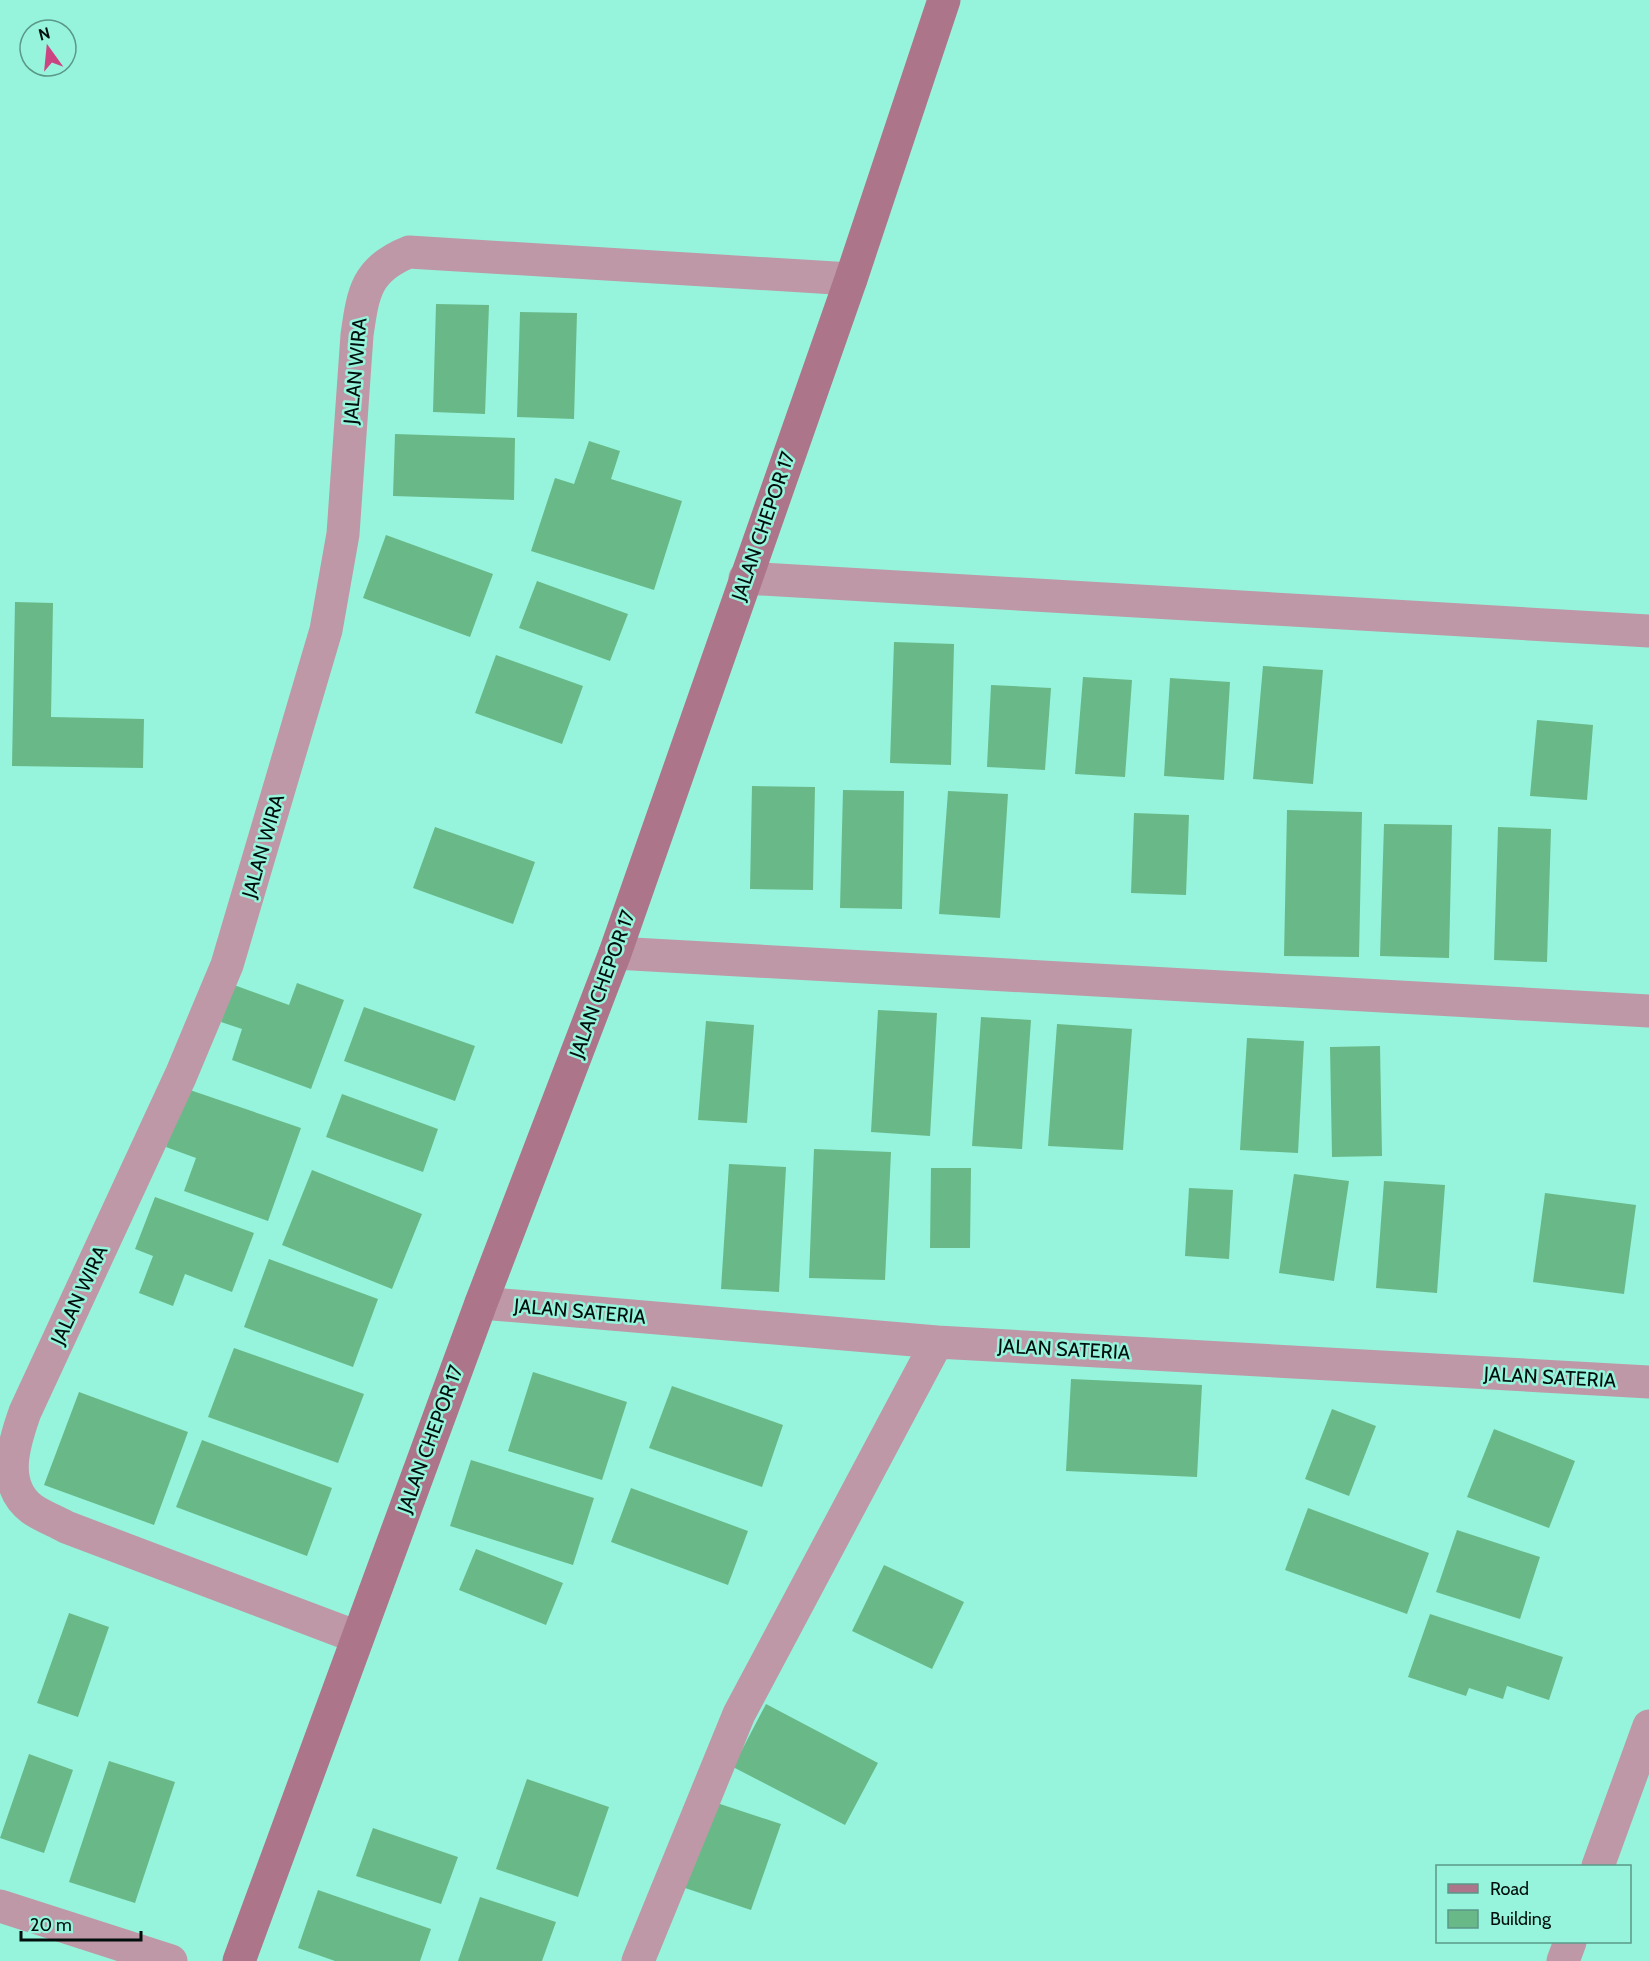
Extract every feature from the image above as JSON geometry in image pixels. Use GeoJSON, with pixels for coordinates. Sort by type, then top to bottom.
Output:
{"type":"FeatureCollection","features":[{"type":"Feature","properties":{"kind":"street","name":"JALAN CHEPOR 17"},"geometry":{"type":"LineString","coordinates":[[239,1961],[481,1303],[615,953],[851,279],[944,0]]}},
{"type":"Feature","properties":{"kind":"street","name":"JALAN WIRA"},"geometry":{"type":"LineString","coordinates":[[357,1637],[66,1527],[31,1508],[19,1495],[13,1479],[12,1462],[14,1446],[25,1412],[176,1086],[227,965],[326,630],[343,534],[357,335],[362,302],[376,271],[389,260],[409,252],[851,279]]}},
{"type":"Feature","properties":{"kind":"street"},"geometry":{"type":"LineString","coordinates":[[745,578],[1649,631]]}},
{"type":"Feature","properties":{"kind":"street"},"geometry":{"type":"LineString","coordinates":[[615,953],[1649,1011]]}},
{"type":"Feature","properties":{"kind":"street","name":"JALAN SATERIA"},"geometry":{"type":"LineString","coordinates":[[481,1303],[937,1342],[1649,1382]]}},
{"type":"Feature","properties":{"kind":"street"},"geometry":{"type":"LineString","coordinates":[[638,1961],[739,1714],[937,1342]]}},
{"type":"Feature","properties":{"kind":"street"},"geometry":{"type":"LineString","coordinates":[[1598,1865],[1649,1726]]}},
{"type":"Feature","properties":{"kind":"street"},"geometry":{"type":"LineString","coordinates":[[0,1906],[171,1961]]}},
{"type":"Feature","properties":{"kind":"street"},"geometry":{"type":"LineString","coordinates":[[1563,1961],[1569,1943]]}},
{"type":"Feature","properties":{"kind":"building"},"geometry":{"type":"Polygon","coordinates":[[[436,304],[489,305],[485,414],[433,412],[436,304]]]}},
{"type":"Feature","properties":{"kind":"building"},"geometry":{"type":"Polygon","coordinates":[[[520,312],[577,313],[574,419],[517,417],[520,312]]]}},
{"type":"Feature","properties":{"kind":"building"},"geometry":{"type":"Polygon","coordinates":[[[395,434],[515,438],[514,500],[393,496],[395,434]]]}},
{"type":"Feature","properties":{"kind":"building"},"geometry":{"type":"Polygon","coordinates":[[[589,441],[620,451],[611,479],[682,501],[654,590],[531,551],[555,478],[574,484],[589,441]]]}},
{"type":"Feature","properties":{"kind":"building"},"geometry":{"type":"Polygon","coordinates":[[[386,535],[493,574],[470,637],[363,598],[386,535]]]}},
{"type":"Feature","properties":{"kind":"building"},"geometry":{"type":"Polygon","coordinates":[[[537,581],[628,614],[610,661],[519,628],[537,581]]]}},
{"type":"Feature","properties":{"kind":"building"},"geometry":{"type":"Polygon","coordinates":[[[15,602],[53,603],[51,717],[144,719],[143,768],[12,766],[15,602]]]}},
{"type":"Feature","properties":{"kind":"building"},"geometry":{"type":"Polygon","coordinates":[[[894,642],[954,644],[951,765],[890,763],[894,642]]]}},
{"type":"Feature","properties":{"kind":"building"},"geometry":{"type":"Polygon","coordinates":[[[496,655],[583,686],[562,744],[475,713],[496,655]]]}},
{"type":"Feature","properties":{"kind":"building"},"geometry":{"type":"Polygon","coordinates":[[[1263,666],[1323,670],[1313,784],[1253,779],[1263,666]]]}},
{"type":"Feature","properties":{"kind":"building"},"geometry":{"type":"Polygon","coordinates":[[[1083,677],[1132,680],[1125,777],[1075,774],[1083,677]]]}},
{"type":"Feature","properties":{"kind":"building"},"geometry":{"type":"Polygon","coordinates":[[[1170,678],[1230,682],[1224,780],[1164,776],[1170,678]]]}},
{"type":"Feature","properties":{"kind":"building"},"geometry":{"type":"Polygon","coordinates":[[[991,685],[1051,688],[1045,770],[987,767],[991,685]]]}},
{"type":"Feature","properties":{"kind":"building"},"geometry":{"type":"Polygon","coordinates":[[[1537,720],[1593,725],[1587,800],[1530,796],[1537,720]]]}},
{"type":"Feature","properties":{"kind":"building"},"geometry":{"type":"Polygon","coordinates":[[[752,786],[815,787],[813,890],[750,889],[752,786]]]}},
{"type":"Feature","properties":{"kind":"building"},"geometry":{"type":"Polygon","coordinates":[[[843,790],[904,791],[902,909],[840,908],[843,790]]]}},
{"type":"Feature","properties":{"kind":"building"},"geometry":{"type":"Polygon","coordinates":[[[948,791],[1008,794],[1000,918],[939,914],[948,791]]]}},
{"type":"Feature","properties":{"kind":"building"},"geometry":{"type":"Polygon","coordinates":[[[1287,810],[1362,812],[1359,957],[1284,956],[1287,810]]]}},
{"type":"Feature","properties":{"kind":"building"},"geometry":{"type":"Polygon","coordinates":[[[1134,813],[1189,815],[1186,895],[1131,893],[1134,813]]]}},
{"type":"Feature","properties":{"kind":"building"},"geometry":{"type":"Polygon","coordinates":[[[1384,824],[1452,825],[1449,958],[1380,956],[1384,824]]]}},
{"type":"Feature","properties":{"kind":"building"},"geometry":{"type":"Polygon","coordinates":[[[435,827],[535,862],[513,924],[413,888],[435,827]]]}},
{"type":"Feature","properties":{"kind":"building"},"geometry":{"type":"Polygon","coordinates":[[[1498,827],[1551,829],[1547,962],[1494,960],[1498,827]]]}},
{"type":"Feature","properties":{"kind":"building"},"geometry":{"type":"Polygon","coordinates":[[[297,983],[344,1000],[311,1089],[232,1060],[242,1029],[221,1022],[234,985],[289,1005],[297,983]]]}},
{"type":"Feature","properties":{"kind":"building"},"geometry":{"type":"Polygon","coordinates":[[[364,1007],[475,1046],[455,1101],[344,1061],[364,1007]]]}},
{"type":"Feature","properties":{"kind":"building"},"geometry":{"type":"Polygon","coordinates":[[[878,1010],[937,1013],[930,1136],[871,1132],[878,1010]]]}},
{"type":"Feature","properties":{"kind":"building"},"geometry":{"type":"Polygon","coordinates":[[[981,1017],[1031,1020],[1022,1149],[972,1146],[981,1017]]]}},
{"type":"Feature","properties":{"kind":"building"},"geometry":{"type":"Polygon","coordinates":[[[706,1021],[754,1025],[747,1123],[698,1120],[706,1021]]]}},
{"type":"Feature","properties":{"kind":"building"},"geometry":{"type":"Polygon","coordinates":[[[1057,1024],[1132,1029],[1123,1150],[1048,1146],[1057,1024]]]}},
{"type":"Feature","properties":{"kind":"building"},"geometry":{"type":"Polygon","coordinates":[[[1247,1038],[1304,1041],[1298,1153],[1240,1150],[1247,1038]]]}},
{"type":"Feature","properties":{"kind":"building"},"geometry":{"type":"Polygon","coordinates":[[[1380,1046],[1382,1156],[1332,1157],[1330,1047],[1380,1046]]]}},
{"type":"Feature","properties":{"kind":"building"},"geometry":{"type":"Polygon","coordinates":[[[187,1089],[301,1128],[268,1221],[184,1191],[196,1158],[166,1147],[187,1089]]]}},
{"type":"Feature","properties":{"kind":"building"},"geometry":{"type":"Polygon","coordinates":[[[342,1094],[438,1129],[423,1172],[326,1137],[342,1094]]]}},
{"type":"Feature","properties":{"kind":"building"},"geometry":{"type":"Polygon","coordinates":[[[814,1149],[891,1152],[885,1280],[809,1278],[814,1149]]]}},
{"type":"Feature","properties":{"kind":"building"},"geometry":{"type":"Polygon","coordinates":[[[729,1164],[786,1167],[779,1292],[721,1289],[729,1164]]]}},
{"type":"Feature","properties":{"kind":"building"},"geometry":{"type":"Polygon","coordinates":[[[931,1168],[971,1168],[970,1248],[930,1248],[931,1168]]]}},
{"type":"Feature","properties":{"kind":"building"},"geometry":{"type":"Polygon","coordinates":[[[312,1170],[422,1214],[392,1289],[282,1245],[312,1170]]]}},
{"type":"Feature","properties":{"kind":"building"},"geometry":{"type":"Polygon","coordinates":[[[1294,1174],[1349,1181],[1334,1281],[1279,1273],[1294,1174]]]}},
{"type":"Feature","properties":{"kind":"building"},"geometry":{"type":"Polygon","coordinates":[[[1384,1181],[1445,1185],[1437,1293],[1376,1288],[1384,1181]]]}},
{"type":"Feature","properties":{"kind":"building"},"geometry":{"type":"Polygon","coordinates":[[[1189,1188],[1233,1190],[1229,1259],[1185,1256],[1189,1188]]]}},
{"type":"Feature","properties":{"kind":"building"},"geometry":{"type":"Polygon","coordinates":[[[1545,1193],[1636,1205],[1624,1294],[1533,1282],[1545,1193]]]}},
{"type":"Feature","properties":{"kind":"building"},"geometry":{"type":"Polygon","coordinates":[[[155,1197],[254,1233],[232,1292],[185,1274],[173,1306],[139,1293],[153,1256],[135,1249],[155,1197]]]}},
{"type":"Feature","properties":{"kind":"building"},"geometry":{"type":"Polygon","coordinates":[[[269,1259],[378,1299],[353,1367],[244,1327],[269,1259]]]}},
{"type":"Feature","properties":{"kind":"building"},"geometry":{"type":"Polygon","coordinates":[[[234,1348],[364,1394],[338,1463],[208,1417],[234,1348]]]}},
{"type":"Feature","properties":{"kind":"building"},"geometry":{"type":"Polygon","coordinates":[[[533,1372],[627,1402],[602,1480],[508,1451],[533,1372]]]}},
{"type":"Feature","properties":{"kind":"building"},"geometry":{"type":"Polygon","coordinates":[[[1071,1379],[1202,1385],[1197,1477],[1066,1471],[1071,1379]]]}},
{"type":"Feature","properties":{"kind":"building"},"geometry":{"type":"Polygon","coordinates":[[[672,1386],[783,1425],[762,1487],[649,1448],[672,1386]]]}},
{"type":"Feature","properties":{"kind":"building"},"geometry":{"type":"Polygon","coordinates":[[[79,1392],[188,1432],[154,1525],[44,1485],[79,1392]]]}},
{"type":"Feature","properties":{"kind":"building"},"geometry":{"type":"Polygon","coordinates":[[[1332,1409],[1376,1426],[1349,1496],[1305,1479],[1332,1409]]]}},
{"type":"Feature","properties":{"kind":"building"},"geometry":{"type":"Polygon","coordinates":[[[1494,1429],[1575,1461],[1549,1528],[1467,1497],[1494,1429]]]}},
{"type":"Feature","properties":{"kind":"building"},"geometry":{"type":"Polygon","coordinates":[[[202,1440],[332,1488],[307,1556],[176,1507],[202,1440]]]}},
{"type":"Feature","properties":{"kind":"building"},"geometry":{"type":"Polygon","coordinates":[[[471,1460],[594,1498],[573,1565],[450,1526],[471,1460]]]}},
{"type":"Feature","properties":{"kind":"building"},"geometry":{"type":"Polygon","coordinates":[[[631,1488],[748,1531],[728,1585],[611,1542],[631,1488]]]}},
{"type":"Feature","properties":{"kind":"building"},"geometry":{"type":"Polygon","coordinates":[[[1308,1508],[1429,1553],[1407,1614],[1285,1570],[1308,1508]]]}},
{"type":"Feature","properties":{"kind":"building"},"geometry":{"type":"Polygon","coordinates":[[[1457,1530],[1540,1557],[1520,1619],[1436,1592],[1457,1530]]]}},
{"type":"Feature","properties":{"kind":"building"},"geometry":{"type":"Polygon","coordinates":[[[476,1549],[563,1583],[546,1625],[459,1590],[476,1549]]]}},
{"type":"Feature","properties":{"kind":"building"},"geometry":{"type":"Polygon","coordinates":[[[884,1565],[964,1602],[932,1669],[852,1631],[884,1565]]]}},
{"type":"Feature","properties":{"kind":"building"},"geometry":{"type":"Polygon","coordinates":[[[69,1613],[109,1627],[78,1717],[37,1703],[69,1613]]]}},
{"type":"Feature","properties":{"kind":"building"},"geometry":{"type":"Polygon","coordinates":[[[1430,1614],[1563,1657],[1549,1700],[1507,1686],[1503,1699],[1469,1688],[1466,1696],[1408,1677],[1430,1614]]]}},
{"type":"Feature","properties":{"kind":"building"},"geometry":{"type":"Polygon","coordinates":[[[766,1704],[878,1763],[845,1825],[733,1767],[766,1704]]]}},
{"type":"Feature","properties":{"kind":"building"},"geometry":{"type":"Polygon","coordinates":[[[29,1754],[73,1770],[44,1853],[0,1838],[29,1754]]]}},
{"type":"Feature","properties":{"kind":"building"},"geometry":{"type":"Polygon","coordinates":[[[109,1761],[175,1782],[135,1903],[69,1882],[109,1761]]]}},
{"type":"Feature","properties":{"kind":"building"},"geometry":{"type":"Polygon","coordinates":[[[527,1779],[609,1807],[578,1897],[496,1869],[527,1779]]]}},
{"type":"Feature","properties":{"kind":"building"},"geometry":{"type":"Polygon","coordinates":[[[711,1801],[781,1824],[751,1910],[682,1887],[711,1801]]]}},
{"type":"Feature","properties":{"kind":"building"},"geometry":{"type":"Polygon","coordinates":[[[373,1828],[458,1857],[441,1904],[356,1876],[373,1828]]]}},
{"type":"Feature","properties":{"kind":"building"},"geometry":{"type":"Polygon","coordinates":[[[318,1890],[431,1929],[420,1961],[335,1961],[298,1948],[318,1890]]]}},
{"type":"Feature","properties":{"kind":"building"},"geometry":{"type":"Polygon","coordinates":[[[480,1897],[556,1922],[542,1961],[458,1961],[480,1897]]]}}]}
